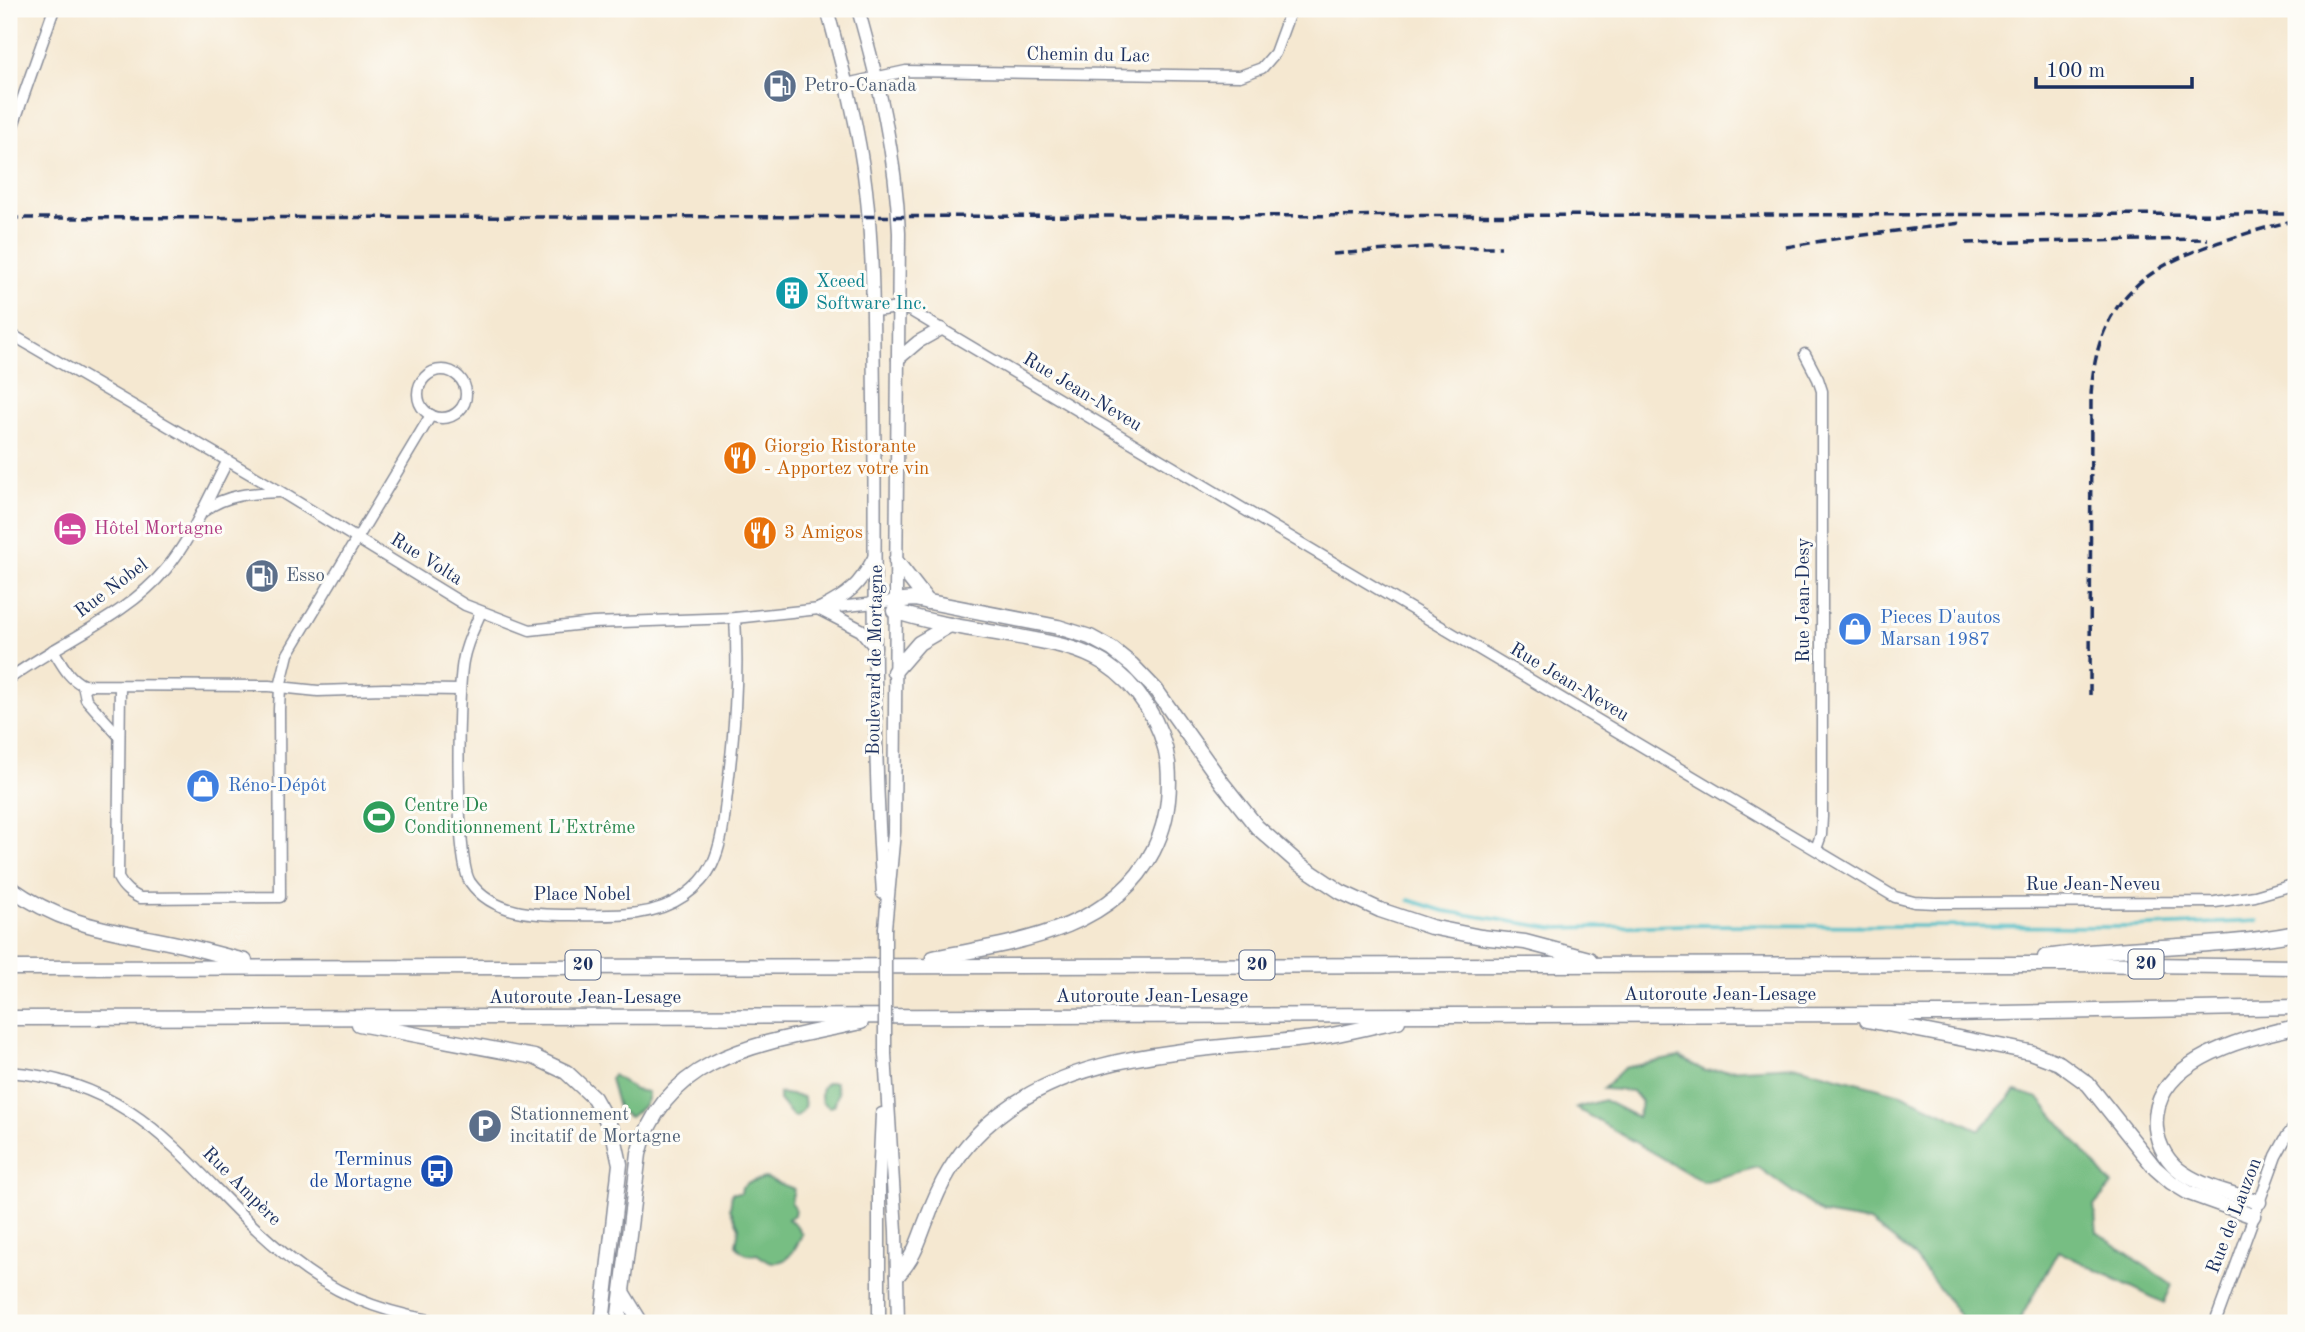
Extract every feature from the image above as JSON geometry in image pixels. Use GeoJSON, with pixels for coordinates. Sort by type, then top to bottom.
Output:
{"type":"FeatureCollection","features":[{"type":"Feature","properties":{"kind":"highway"},"geometry":{"type":"LineString","coordinates":[[896,561],[928,602]]}},
{"type":"Feature","properties":{"kind":"highway"},"geometry":{"type":"LineString","coordinates":[[894,606],[910,599],[928,602],[1067,629],[1097,640],[1119,654],[1156,690],[1227,790],[1257,827],[1299,864],[1341,892],[1380,910],[1431,927],[1473,936],[1525,942],[1611,964]]}},
{"type":"Feature","properties":{"kind":"highway"},"geometry":{"type":"LineString","coordinates":[[894,606],[950,625],[1070,648],[1099,660],[1138,694],[1157,725],[1167,758],[1168,801],[1162,831],[1146,863],[1122,892],[1097,910],[1068,925],[1024,940],[903,964]]}},
{"type":"Feature","properties":{"kind":"highway"},"geometry":{"type":"LineString","coordinates":[[894,672],[915,647],[950,625]]}},
{"type":"Feature","properties":{"kind":"highway"},"geometry":{"type":"LineString","coordinates":[[9,887],[46,909],[90,927],[180,944],[263,966]]}},
{"type":"Feature","properties":{"kind":"highway"},"geometry":{"type":"LineString","coordinates":[[1995,964],[2079,952],[2209,944],[2296,933]]}},
{"type":"Feature","properties":{"kind":"highway","name":"Autoroute Jean-Lesage"},"geometry":{"type":"LineString","coordinates":[[9,968],[903,964],[1995,964],[2296,967]]}},
{"type":"Feature","properties":{"kind":"highway","name":"Autoroute Jean-Lesage"},"geometry":{"type":"LineString","coordinates":[[9,1018],[1842,1014],[2296,1007]]}},
{"type":"Feature","properties":{"kind":"highway"},"geometry":{"type":"LineString","coordinates":[[1842,1014],[2030,1052],[2053,1060],[2072,1070],[2088,1084],[2155,1168],[2171,1182],[2189,1193],[2253,1216]]}},
{"type":"Feature","properties":{"kind":"highway"},"geometry":{"type":"LineString","coordinates":[[898,1275],[913,1257],[935,1198],[964,1149],[1001,1112],[1050,1083],[1109,1064],[1308,1039],[1429,1015]]}},
{"type":"Feature","properties":{"kind":"highway"},"geometry":{"type":"LineString","coordinates":[[618,1323],[642,1145],[654,1114],[673,1091],[690,1075],[756,1046],[890,1016]]}},
{"type":"Feature","properties":{"kind":"highway"},"geometry":{"type":"LineString","coordinates":[[319,1017],[534,1057],[566,1072],[588,1091],[610,1124],[620,1164],[602,1323]]}},
{"type":"Feature","properties":{"kind":"highway"},"geometry":{"type":"LineString","coordinates":[[2259,1202],[2204,1183],[2176,1167],[2164,1153],[2159,1141],[2156,1129],[2157,1108],[2168,1083],[2191,1064],[2233,1045],[2296,1027]]}},
{"type":"Feature","properties":{"kind":"highway"},"geometry":{"type":"LineString","coordinates":[[622,1292],[641,1323]]}},
{"type":"Feature","properties":{"kind":"main road","name":"Boulevard de Mortagne"},"geometry":{"type":"LineString","coordinates":[[827,9],[846,84],[866,188],[874,311],[875,744],[885,928],[885,1054],[879,1180],[879,1323]]}},
{"type":"Feature","properties":{"kind":"main road","name":"Boulevard de Mortagne"},"geometry":{"type":"LineString","coordinates":[[858,9],[877,76],[891,143],[898,204],[894,832],[885,928]]}},
{"type":"Feature","properties":{"kind":"main road"},"geometry":{"type":"LineString","coordinates":[[898,359],[918,342],[941,329]]}},
{"type":"Feature","properties":{"kind":"main road"},"geometry":{"type":"LineString","coordinates":[[820,609],[838,600],[860,583],[876,554]]}},
{"type":"Feature","properties":{"kind":"main road"},"geometry":{"type":"LineString","coordinates":[[820,609],[860,630],[875,647]]}},
{"type":"Feature","properties":{"kind":"main road","name":"Boulevard de Mortagne"},"geometry":{"type":"LineString","coordinates":[[885,1054],[898,1275],[898,1323]]}},
{"type":"Feature","properties":{"kind":"street"},"geometry":{"type":"LineString","coordinates":[[9,137],[54,9]]}},
{"type":"Feature","properties":{"kind":"street","name":"Chemin du Lac"},"geometry":{"type":"LineString","coordinates":[[846,84],[906,71],[1240,76],[1262,68],[1275,54],[1291,9]]}},
{"type":"Feature","properties":{"kind":"street"},"geometry":{"type":"LineString","coordinates":[[874,311],[899,308]]}},
{"type":"Feature","properties":{"kind":"street","name":"Rue Jean-Neveu"},"geometry":{"type":"LineString","coordinates":[[899,308],[911,311],[1882,890],[1902,899],[1920,902],[2215,902],[2255,896],[2296,884]]}},
{"type":"Feature","properties":{"kind":"street","name":"Rue Volta"},"geometry":{"type":"LineString","coordinates":[[9,333],[281,492],[465,605],[530,630],[593,623],[735,618],[876,604],[894,606]]}},
{"type":"Feature","properties":{"kind":"street","name":"Rue Jean-Desy"},"geometry":{"type":"LineString","coordinates":[[1805,354],[1822,391],[1822,817],[1821,835],[1816,849]]}},
{"type":"Feature","properties":{"kind":"street"},"geometry":{"type":"LineString","coordinates":[[449,371],[456,374],[465,387],[464,403],[454,415],[431,415],[425,410],[418,396],[422,381],[434,372],[449,371]]}},
{"type":"Feature","properties":{"kind":"street"},"geometry":{"type":"LineString","coordinates":[[120,686],[118,878],[130,894],[140,898],[280,897],[280,687],[288,654],[431,415]]}},
{"type":"Feature","properties":{"kind":"street","name":"Rue Nobel"},"geometry":{"type":"LineString","coordinates":[[9,679],[107,618],[152,584],[182,549],[227,462]]}},
{"type":"Feature","properties":{"kind":"street"},"geometry":{"type":"LineString","coordinates":[[200,515],[212,505],[230,498],[254,493],[281,492]]}},
{"type":"Feature","properties":{"kind":"street","name":"Place Nobel"},"geometry":{"type":"LineString","coordinates":[[481,612],[467,643],[460,690],[460,814],[464,865],[470,881],[497,905],[517,912],[610,916],[661,908],[682,897],[699,883],[712,865],[721,839],[734,736],[735,618]]}},
{"type":"Feature","properties":{"kind":"street"},"geometry":{"type":"LineString","coordinates":[[53,650],[68,674],[83,685],[280,687],[318,691],[460,690]]}},
{"type":"Feature","properties":{"kind":"street"},"geometry":{"type":"LineString","coordinates":[[83,685],[86,699],[119,736]]}},
{"type":"Feature","properties":{"kind":"street","name":"Rue Ampère"},"geometry":{"type":"LineString","coordinates":[[9,1072],[44,1076],[76,1085],[108,1098],[132,1112],[178,1149],[278,1247],[328,1284],[388,1310],[451,1323]]}},
{"type":"Feature","properties":{"kind":"street","name":"Rue de Lauzon"},"geometry":{"type":"LineString","coordinates":[[2214,1323],[2282,1145],[2296,1125]]}},
{"type":"Feature","properties":{"kind":"green space"},"geometry":{"type":"Polygon","coordinates":[[[1679,1057],[1705,1071],[1797,1066],[1901,1094],[1980,1130],[2016,1091],[2039,1098],[2112,1185],[2094,1206],[2097,1232],[2172,1285],[2164,1303],[2058,1251],[2018,1323],[1973,1323],[1962,1318],[1913,1255],[1870,1222],[1823,1214],[1758,1167],[1703,1182],[1576,1108],[1604,1100],[1637,1117],[1642,1102],[1633,1091],[1603,1089],[1624,1068],[1679,1057]]]}},
{"type":"Feature","properties":{"kind":"green space"},"geometry":{"type":"Polygon","coordinates":[[[613,1075],[635,1090],[648,1092],[645,1104],[630,1117],[619,1111],[610,1079],[613,1075]]]}},
{"type":"Feature","properties":{"kind":"green space"},"geometry":{"type":"Polygon","coordinates":[[[835,1082],[838,1093],[834,1106],[829,1107],[822,1102],[821,1093],[824,1085],[835,1082]]]}},
{"type":"Feature","properties":{"kind":"green space"},"geometry":{"type":"Polygon","coordinates":[[[779,1093],[803,1097],[805,1103],[801,1113],[796,1117],[792,1115],[779,1100],[779,1093]]]}},
{"type":"Feature","properties":{"kind":"green space"},"geometry":{"type":"Polygon","coordinates":[[[765,1178],[794,1189],[791,1202],[795,1208],[794,1215],[788,1219],[802,1234],[795,1249],[779,1262],[740,1250],[736,1245],[739,1227],[730,1209],[732,1193],[741,1193],[742,1187],[749,1182],[765,1178]]]}},
{"type":"Feature","properties":{"kind":"waterway"},"geometry":{"type":"LineString","coordinates":[[1409,900],[1444,911],[1553,928],[1688,925],[2131,927],[2258,921]]}},
{"type":"Feature","properties":{"kind":"railway"},"geometry":{"type":"LineString","coordinates":[[9,218],[2296,214]]}},
{"type":"Feature","properties":{"kind":"railway"},"geometry":{"type":"LineString","coordinates":[[2090,695],[2091,396],[2102,336],[2128,293],[2170,263],[2226,240],[2293,221]]}},
{"type":"Feature","properties":{"kind":"railway"},"geometry":{"type":"LineString","coordinates":[[1786,247],[1961,223]]}},
{"type":"Feature","properties":{"kind":"railway"},"geometry":{"type":"LineString","coordinates":[[1966,243],[2208,239]]}},
{"type":"Feature","properties":{"kind":"railway"},"geometry":{"type":"LineString","coordinates":[[1333,254],[1429,247],[1501,247]]}},
{"type":"Feature","properties":{"kind":"place","name":"Petro-Canada"},"geometry":{"type":"Point","coordinates":[780,86]}},
{"type":"Feature","properties":{"kind":"place","name":"Xceed Software Inc."},"geometry":{"type":"Point","coordinates":[792,293]}},
{"type":"Feature","properties":{"kind":"place","name":"Giorgio Ristorante - Apportez votre vin"},"geometry":{"type":"Point","coordinates":[740,458]}},
{"type":"Feature","properties":{"kind":"place","name":"Hôtel Mortagne"},"geometry":{"type":"Point","coordinates":[70,529]}},
{"type":"Feature","properties":{"kind":"place","name":"3 Amigos"},"geometry":{"type":"Point","coordinates":[760,533]}},
{"type":"Feature","properties":{"kind":"place","name":"Esso"},"geometry":{"type":"Point","coordinates":[262,576]}},
{"type":"Feature","properties":{"kind":"place","name":"Pieces D'autos Marsan 1987"},"geometry":{"type":"Point","coordinates":[1855,629]}},
{"type":"Feature","properties":{"kind":"place","name":"Réno-Dépôt"},"geometry":{"type":"Point","coordinates":[203,786]}},
{"type":"Feature","properties":{"kind":"place","name":"Centre De Conditionnement L'Extrême"},"geometry":{"type":"Point","coordinates":[379,817]}},
{"type":"Feature","properties":{"kind":"place","name":"Stationnement incitatif de Mortagne"},"geometry":{"type":"Point","coordinates":[485,1126]}},
{"type":"Feature","properties":{"kind":"place","name":"Terminus de Mortagne"},"geometry":{"type":"Point","coordinates":[437,1171]}}]}
